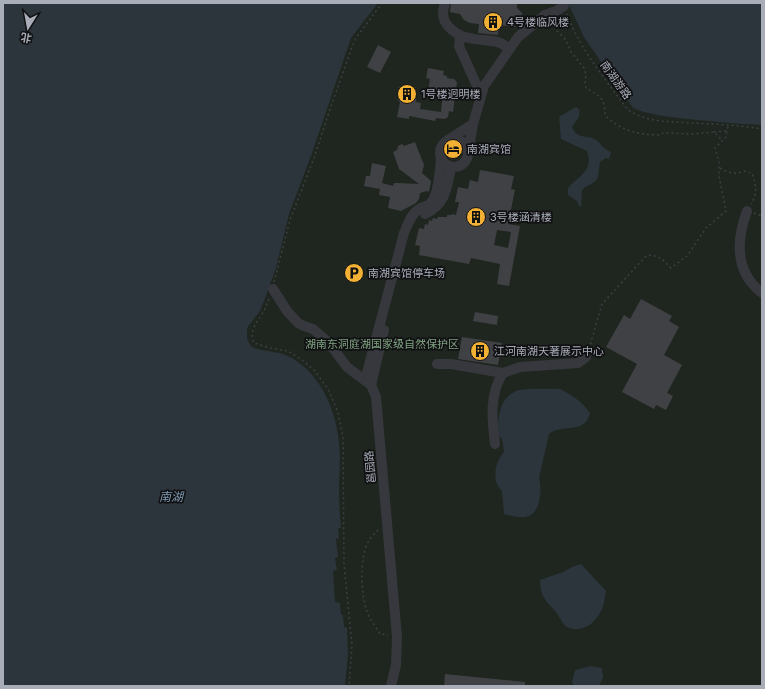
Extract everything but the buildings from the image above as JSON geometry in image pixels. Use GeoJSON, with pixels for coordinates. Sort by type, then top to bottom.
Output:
{"type":"FeatureCollection","features":[{"type":"Feature","properties":{"kind":"street"},"geometry":{"type":"LineString","coordinates":[[445,3],[443,18],[451,30],[467,39],[498,42],[504,45],[508,51]]}},
{"type":"Feature","properties":{"kind":"street"},"geometry":{"type":"LineString","coordinates":[[440,158],[451,167],[460,166],[467,159],[473,124],[480,95],[484,86],[518,37],[545,15],[560,9]]}},
{"type":"Feature","properties":{"kind":"street"},"geometry":{"type":"LineString","coordinates":[[460,36],[459,46],[480,95]]}},
{"type":"Feature","properties":{"kind":"street"},"geometry":{"type":"LineString","coordinates":[[368,382],[404,233],[413,214],[428,206],[433,200],[439,174],[440,149],[445,142],[473,124]]}},
{"type":"Feature","properties":{"kind":"street"},"geometry":{"type":"LineString","coordinates":[[445,142],[454,139],[462,142],[468,150],[468,154]]}},
{"type":"Feature","properties":{"kind":"street"},"geometry":{"type":"LineString","coordinates":[[368,382],[412,228],[420,215],[438,207],[445,194],[451,167]]}},
{"type":"Feature","properties":{"kind":"street"},"geometry":{"type":"LineString","coordinates":[[747,211],[742,231],[740,250],[741,265],[747,278],[762,293]]}},
{"type":"Feature","properties":{"kind":"street"},"geometry":{"type":"LineString","coordinates":[[273,289],[287,311],[298,323],[313,329],[329,343],[347,367],[368,382]]}},
{"type":"Feature","properties":{"kind":"street"},"geometry":{"type":"LineString","coordinates":[[437,364],[451,364],[504,373],[520,367],[578,363],[586,358]]}},
{"type":"Feature","properties":{"kind":"street"},"geometry":{"type":"LineString","coordinates":[[495,444],[493,401],[497,385],[504,373]]}},
{"type":"Feature","properties":{"kind":"street","name":"邕园路"},"geometry":{"type":"LineString","coordinates":[[368,382],[376,397],[397,637],[396,665],[392,686]]}},
{"type":"Feature","properties":{"kind":"path","name":"南湖游路"},"geometry":{"type":"LineString","coordinates":[[560,9],[584,49],[628,110],[637,116],[663,122],[762,129]]}},
{"type":"Feature","properties":{"kind":"path"},"geometry":{"type":"LineString","coordinates":[[560,9],[555,22],[558,31],[566,40],[571,52],[584,68],[586,75],[586,88],[598,95],[605,104],[605,115],[609,119],[632,133],[642,135],[660,135],[663,133],[693,134],[727,131]]}},
{"type":"Feature","properties":{"kind":"path"},"geometry":{"type":"LineString","coordinates":[[586,358],[602,304],[647,255],[660,257],[671,268],[687,256],[706,228],[726,211],[719,176],[719,161],[715,148],[726,137],[728,126]]}},
{"type":"Feature","properties":{"kind":"path"},"geometry":{"type":"LineString","coordinates":[[714,132],[722,140]]}},
{"type":"Feature","properties":{"kind":"path"},"geometry":{"type":"LineString","coordinates":[[719,168],[730,174],[739,173],[744,170],[752,173],[757,190],[755,198],[747,211]]}},
{"type":"Feature","properties":{"kind":"path"},"geometry":{"type":"LineString","coordinates":[[387,525],[378,530],[368,540],[362,566],[363,597],[368,613],[380,634],[397,637]]}},
{"type":"Feature","properties":{"kind":"green space","name":"湖南东洞庭湖国家级自然保护区"},"geometry":{"type":"Polygon","coordinates":[[[3,3],[762,3],[762,686],[3,686],[3,3]]]}},
{"type":"Feature","properties":{"kind":"water","name":"南湖"},"geometry":{"type":"Polygon","coordinates":[[[3,3],[378,3],[351,38],[311,156],[289,214],[276,268],[260,311],[247,328],[247,338],[250,345],[254,348],[278,353],[292,358],[311,374],[325,394],[334,418],[340,449],[339,496],[341,528],[338,528],[339,538],[336,539],[338,557],[335,558],[337,570],[333,571],[335,602],[340,603],[344,627],[347,628],[348,654],[345,686],[3,686],[3,3]]]}},
{"type":"Feature","properties":{"kind":"water"},"geometry":{"type":"Polygon","coordinates":[[[568,3],[762,3],[762,125],[674,117],[653,114],[633,108],[584,37],[568,3]]]}},
{"type":"Feature","properties":{"kind":"water"},"geometry":{"type":"Polygon","coordinates":[[[576,107],[579,109],[579,115],[572,127],[574,131],[579,135],[593,138],[611,152],[609,159],[606,158],[600,162],[596,181],[584,188],[582,191],[581,207],[577,201],[568,195],[568,188],[585,172],[589,163],[589,158],[587,151],[561,139],[559,117],[576,107]]]}},
{"type":"Feature","properties":{"kind":"water"},"geometry":{"type":"Polygon","coordinates":[[[560,389],[573,396],[584,405],[590,413],[587,420],[579,426],[561,429],[549,434],[539,478],[540,499],[533,513],[529,516],[523,517],[504,514],[502,491],[496,482],[495,477],[498,461],[504,452],[502,438],[498,437],[498,424],[502,405],[510,395],[519,390],[560,389]]]}},
{"type":"Feature","properties":{"kind":"water"},"geometry":{"type":"Polygon","coordinates":[[[581,564],[606,591],[603,607],[596,619],[588,626],[573,629],[564,624],[544,598],[540,586],[540,580],[581,564]]]}},
{"type":"Feature","properties":{"kind":"water"},"geometry":{"type":"Polygon","coordinates":[[[591,666],[602,668],[603,677],[599,686],[574,686],[572,682],[575,670],[591,666]]]}},
{"type":"Feature","properties":{"kind":"place","name":"4号楼临风楼"},"geometry":{"type":"Point","coordinates":[493,22]}},
{"type":"Feature","properties":{"kind":"place","name":"1号楼迥明楼"},"geometry":{"type":"Point","coordinates":[407,94]}},
{"type":"Feature","properties":{"kind":"place","name":"南湖宾馆"},"geometry":{"type":"Point","coordinates":[453,149]}},
{"type":"Feature","properties":{"kind":"place","name":"3号楼涵清楼"},"geometry":{"type":"Point","coordinates":[476,217]}},
{"type":"Feature","properties":{"kind":"place","name":"南湖宾馆停车场"},"geometry":{"type":"Point","coordinates":[354,273]}},
{"type":"Feature","properties":{"kind":"place","name":"江河南湖天著展示中心"},"geometry":{"type":"Point","coordinates":[480,351]}}]}
